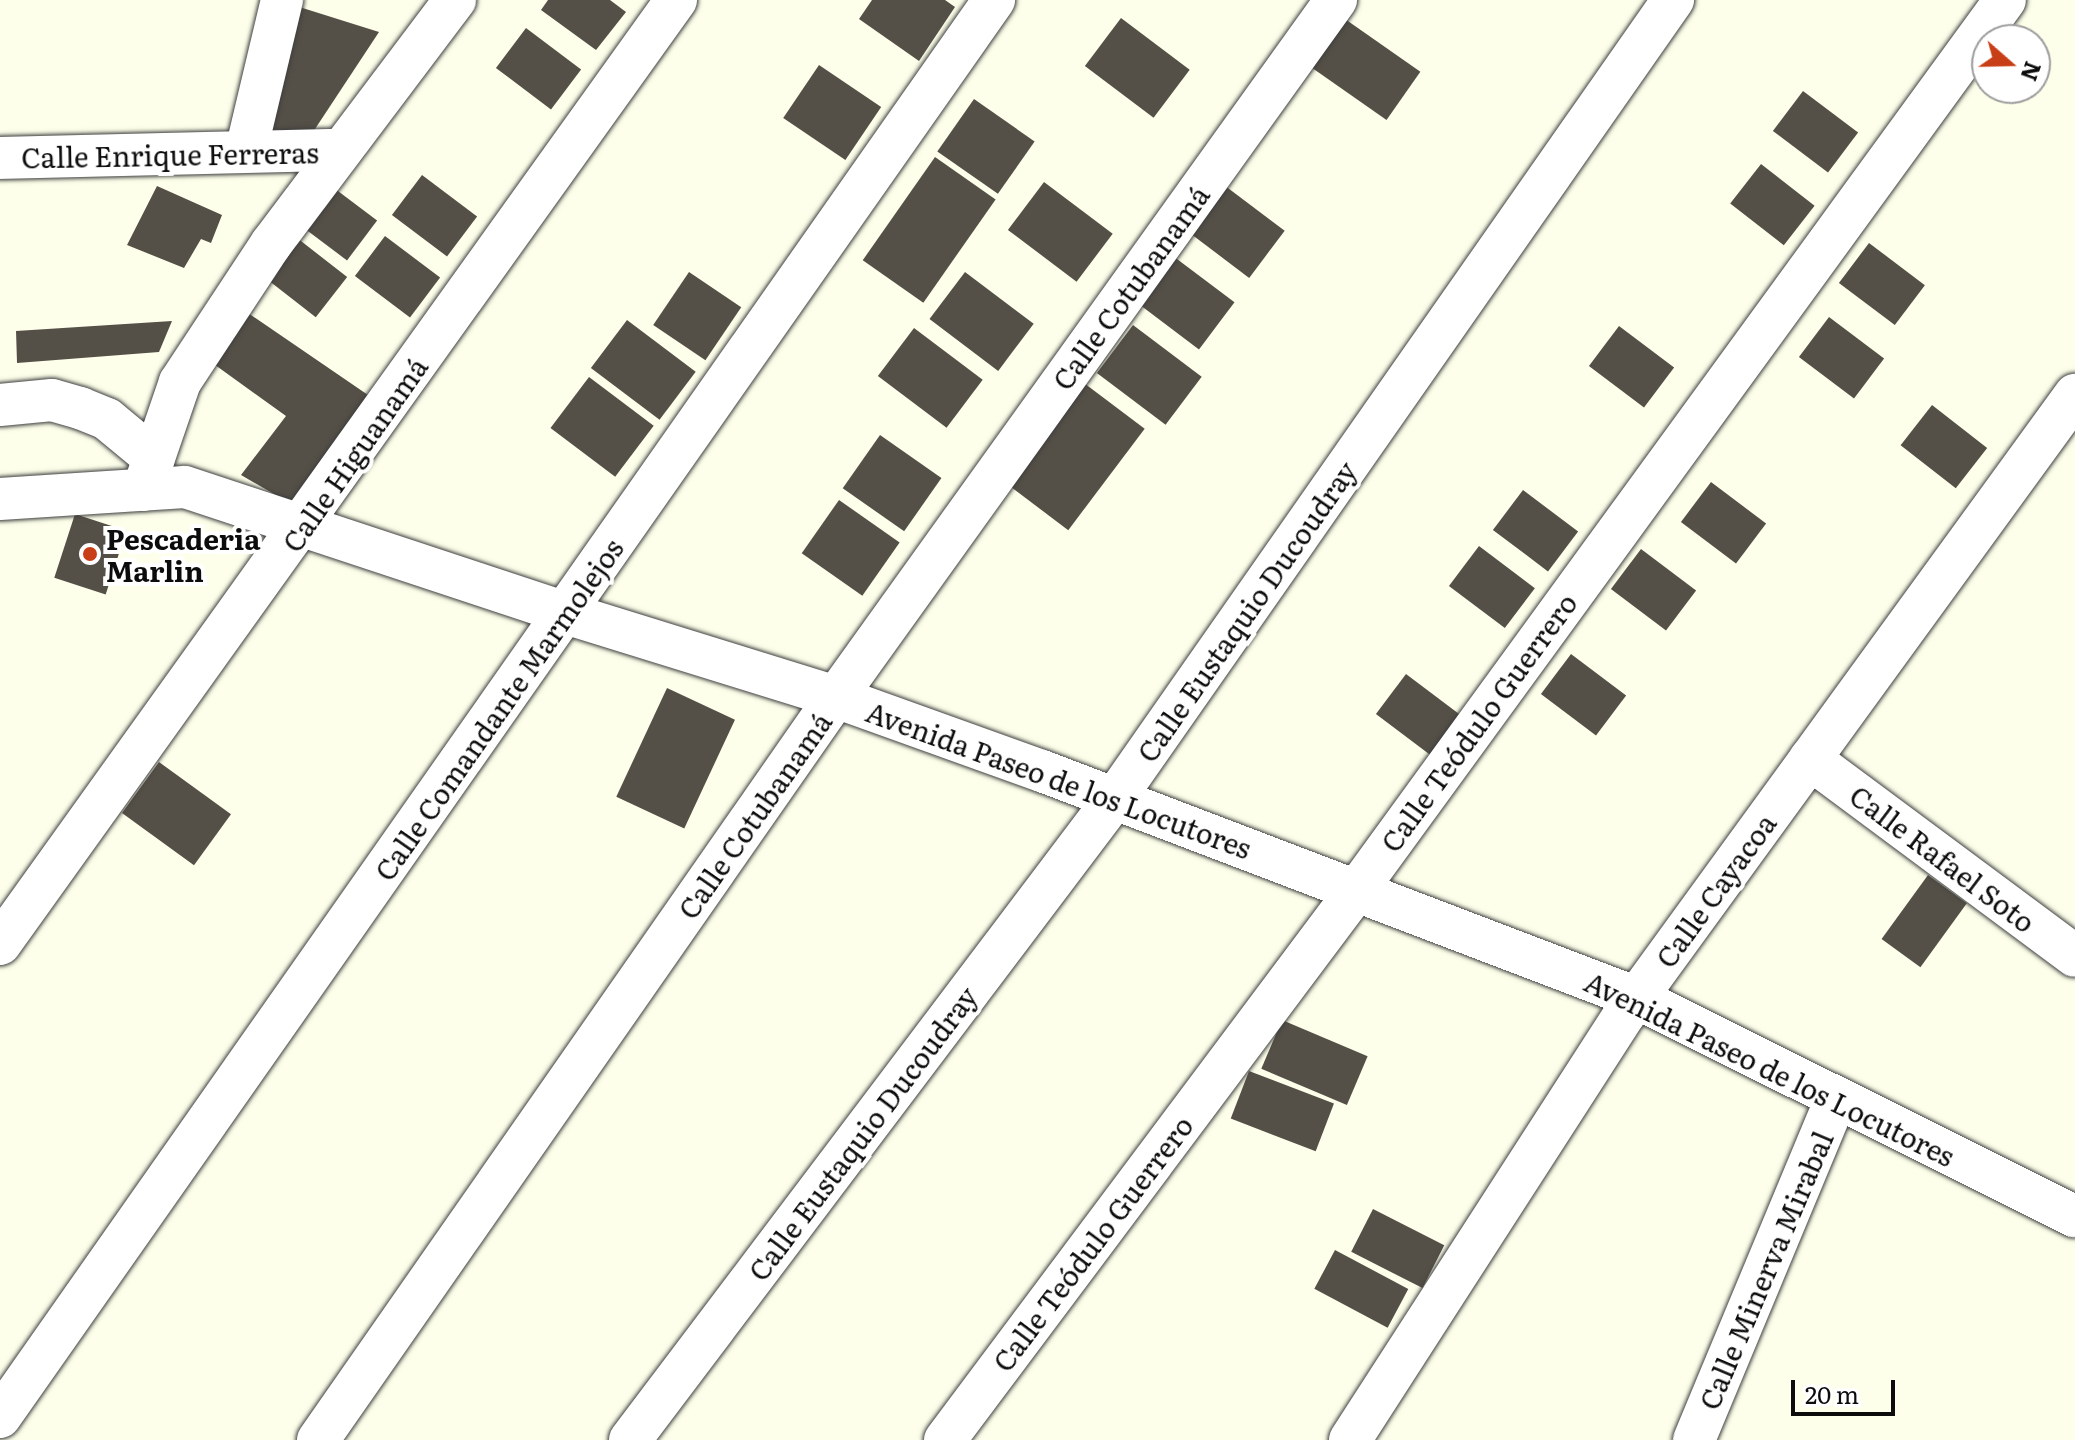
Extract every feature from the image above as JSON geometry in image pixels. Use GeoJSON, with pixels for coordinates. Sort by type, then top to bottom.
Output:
{"type":"FeatureCollection","features":[{"type":"Feature","properties":{"kind":"street"},"geometry":{"type":"LineString","coordinates":[[246,151],[282,0]]}},
{"type":"Feature","properties":{"kind":"street"},"geometry":{"type":"LineString","coordinates":[[149,474],[180,382],[271,244],[455,0]]}},
{"type":"Feature","properties":{"kind":"street","name":"Calle Higuanamá"},"geometry":{"type":"LineString","coordinates":[[0,944],[676,0]]}},
{"type":"Feature","properties":{"kind":"street","name":"Calle Comandante Marmolejos"},"geometry":{"type":"LineString","coordinates":[[0,1417],[994,0]]}},
{"type":"Feature","properties":{"kind":"street","name":"Calle Cotubanamá"},"geometry":{"type":"LineString","coordinates":[[318,1440],[836,697],[1336,0]]}},
{"type":"Feature","properties":{"kind":"street","name":"Calle Eustaquio Ducoudray"},"geometry":{"type":"LineString","coordinates":[[630,1440],[1115,798],[1673,0]]}},
{"type":"Feature","properties":{"kind":"street","name":"Calle Teódulo Guerrero"},"geometry":{"type":"LineString","coordinates":[[945,1440],[1356,891],[2005,0]]}},
{"type":"Feature","properties":{"kind":"street","name":"Calle Enrique Ferreras"},"geometry":{"type":"LineString","coordinates":[[0,158],[339,150]]}},
{"type":"Feature","properties":{"kind":"street","name":"Calle Cayacoa"},"geometry":{"type":"LineString","coordinates":[[1350,1440],[1637,998],[2075,395]]}},
{"type":"Feature","properties":{"kind":"street"},"geometry":{"type":"LineString","coordinates":[[0,405],[52,400],[107,419],[149,474]]}},
{"type":"Feature","properties":{"kind":"street","name":"Avenida Paseo de los Locutores"},"geometry":{"type":"LineString","coordinates":[[0,499],[149,474],[565,613],[836,697],[1115,798],[1637,998],[2075,1216]]}},
{"type":"Feature","properties":{"kind":"street","name":"Calle Rafael Soto"},"geometry":{"type":"LineString","coordinates":[[1810,759],[2075,956]]}},
{"type":"Feature","properties":{"kind":"street","name":"Calle Minerva Mirabal"},"geometry":{"type":"LineString","coordinates":[[1694,1440],[1836,1099]]}},
{"type":"Feature","properties":{"kind":"building"},"geometry":{"type":"Polygon","coordinates":[[[548,0],[610,0],[626,12],[596,50],[541,10],[548,0]]]}},
{"type":"Feature","properties":{"kind":"building"},"geometry":{"type":"Polygon","coordinates":[[[872,0],[945,0],[955,7],[919,61],[859,19],[872,0]]]}},
{"type":"Feature","properties":{"kind":"building"},"geometry":{"type":"Polygon","coordinates":[[[293,5],[379,32],[315,129],[300,140],[267,130],[293,5]]]}},
{"type":"Feature","properties":{"kind":"building"},"geometry":{"type":"Polygon","coordinates":[[[1121,18],[1190,70],[1154,118],[1085,66],[1121,18]]]}},
{"type":"Feature","properties":{"kind":"building"},"geometry":{"type":"Polygon","coordinates":[[[1345,19],[1420,72],[1387,120],[1311,67],[1345,19]]]}},
{"type":"Feature","properties":{"kind":"building"},"geometry":{"type":"Polygon","coordinates":[[[526,28],[581,70],[551,109],[496,68],[526,28]]]}},
{"type":"Feature","properties":{"kind":"building"},"geometry":{"type":"Polygon","coordinates":[[[819,65],[881,107],[845,160],[783,118],[819,65]]]}},
{"type":"Feature","properties":{"kind":"building"},"geometry":{"type":"Polygon","coordinates":[[[1803,91],[1858,133],[1828,172],[1773,131],[1803,91]]]}},
{"type":"Feature","properties":{"kind":"building"},"geometry":{"type":"Polygon","coordinates":[[[974,99],[1035,141],[998,194],[937,151],[974,99]]]}},
{"type":"Feature","properties":{"kind":"building"},"geometry":{"type":"Polygon","coordinates":[[[935,157],[996,199],[923,303],[863,260],[935,157]]]}},
{"type":"Feature","properties":{"kind":"building"},"geometry":{"type":"Polygon","coordinates":[[[1761,164],[1815,206],[1784,245],[1730,203],[1761,164]]]}},
{"type":"Feature","properties":{"kind":"building"},"geometry":{"type":"Polygon","coordinates":[[[422,175],[477,217],[447,256],[392,215],[422,175]]]}},
{"type":"Feature","properties":{"kind":"building"},"geometry":{"type":"Polygon","coordinates":[[[322,179],[377,221],[347,260],[292,219],[322,179]]]}},
{"type":"Feature","properties":{"kind":"building"},"geometry":{"type":"Polygon","coordinates":[[[1216,179],[1285,231],[1249,278],[1180,226],[1216,179]]]}},
{"type":"Feature","properties":{"kind":"building"},"geometry":{"type":"Polygon","coordinates":[[[1044,182],[1113,234],[1077,282],[1008,230],[1044,182]]]}},
{"type":"Feature","properties":{"kind":"building"},"geometry":{"type":"Polygon","coordinates":[[[157,186],[222,215],[211,243],[201,239],[184,268],[127,245],[157,186]]]}},
{"type":"Feature","properties":{"kind":"building"},"geometry":{"type":"Polygon","coordinates":[[[292,234],[347,277],[316,317],[261,274],[292,234]]]}},
{"type":"Feature","properties":{"kind":"building"},"geometry":{"type":"Polygon","coordinates":[[[385,236],[440,278],[410,317],[355,276],[385,236]]]}},
{"type":"Feature","properties":{"kind":"building"},"geometry":{"type":"Polygon","coordinates":[[[1869,243],[1925,285],[1895,325],[1839,283],[1869,243]]]}},
{"type":"Feature","properties":{"kind":"building"},"geometry":{"type":"Polygon","coordinates":[[[1165,250],[1234,302],[1199,349],[1129,297],[1165,250]]]}},
{"type":"Feature","properties":{"kind":"building"},"geometry":{"type":"Polygon","coordinates":[[[689,272],[741,307],[705,360],[653,325],[689,272]]]}},
{"type":"Feature","properties":{"kind":"building"},"geometry":{"type":"Polygon","coordinates":[[[965,272],[1034,324],[998,371],[929,319],[965,272]]]}},
{"type":"Feature","properties":{"kind":"building"},"geometry":{"type":"Polygon","coordinates":[[[248,313],[368,395],[293,505],[241,475],[286,416],[211,362],[248,313]]]}},
{"type":"Feature","properties":{"kind":"building"},"geometry":{"type":"Polygon","coordinates":[[[1829,317],[1884,359],[1854,398],[1799,357],[1829,317]]]}},
{"type":"Feature","properties":{"kind":"building"},"geometry":{"type":"Polygon","coordinates":[[[627,320],[696,372],[660,420],[591,368],[627,320]]]}},
{"type":"Feature","properties":{"kind":"building"},"geometry":{"type":"Polygon","coordinates":[[[172,321],[159,352],[17,363],[16,331],[172,321]]]}},
{"type":"Feature","properties":{"kind":"building"},"geometry":{"type":"Polygon","coordinates":[[[1133,325],[1202,377],[1166,425],[1097,373],[1133,325]]]}},
{"type":"Feature","properties":{"kind":"building"},"geometry":{"type":"Polygon","coordinates":[[[1619,326],[1674,368],[1644,407],[1589,366],[1619,326]]]}},
{"type":"Feature","properties":{"kind":"building"},"geometry":{"type":"Polygon","coordinates":[[[914,328],[983,380],[947,428],[878,376],[914,328]]]}},
{"type":"Feature","properties":{"kind":"building"},"geometry":{"type":"Polygon","coordinates":[[[589,377],[654,426],[615,477],[550,428],[589,377]]]}},
{"type":"Feature","properties":{"kind":"building"},"geometry":{"type":"Polygon","coordinates":[[[1076,377],[1145,429],[1068,530],[1000,478],[1076,377]]]}},
{"type":"Feature","properties":{"kind":"building"},"geometry":{"type":"Polygon","coordinates":[[[1932,405],[1987,448],[1956,488],[1901,445],[1932,405]]]}},
{"type":"Feature","properties":{"kind":"building"},"geometry":{"type":"Polygon","coordinates":[[[880,435],[941,478],[904,531],[843,488],[880,435]]]}},
{"type":"Feature","properties":{"kind":"building"},"geometry":{"type":"Polygon","coordinates":[[[1711,482],[1766,524],[1736,563],[1681,522],[1711,482]]]}},
{"type":"Feature","properties":{"kind":"building"},"geometry":{"type":"Polygon","coordinates":[[[1523,490],[1578,532],[1548,571],[1493,530],[1523,490]]]}},
{"type":"Feature","properties":{"kind":"building"},"geometry":{"type":"Polygon","coordinates":[[[839,500],[900,542],[862,596],[802,553],[839,500]]]}},
{"type":"Feature","properties":{"kind":"building","name":"Pescaderia Marlin"},"geometry":{"type":"Polygon","coordinates":[[[75,514],[126,531],[106,594],[54,578],[75,514]]]}},
{"type":"Feature","properties":{"kind":"building"},"geometry":{"type":"Polygon","coordinates":[[[1479,546],[1535,588],[1505,628],[1449,586],[1479,546]]]}},
{"type":"Feature","properties":{"kind":"building"},"geometry":{"type":"Polygon","coordinates":[[[1641,549],[1696,591],[1666,630],[1611,589],[1641,549]]]}},
{"type":"Feature","properties":{"kind":"building"},"geometry":{"type":"Polygon","coordinates":[[[1571,654],[1626,696],[1596,735],[1541,694],[1571,654]]]}},
{"type":"Feature","properties":{"kind":"building"},"geometry":{"type":"Polygon","coordinates":[[[1406,674],[1461,716],[1431,755],[1376,714],[1406,674]]]}},
{"type":"Feature","properties":{"kind":"building"},"geometry":{"type":"Polygon","coordinates":[[[667,688],[735,720],[684,828],[616,797],[667,688]]]}},
{"type":"Feature","properties":{"kind":"building"},"geometry":{"type":"Polygon","coordinates":[[[159,762],[231,814],[194,865],[122,813],[159,762]]]}},
{"type":"Feature","properties":{"kind":"building"},"geometry":{"type":"Polygon","coordinates":[[[1928,875],[1967,903],[1920,967],[1882,939],[1928,875]]]}},
{"type":"Feature","properties":{"kind":"building"},"geometry":{"type":"Polygon","coordinates":[[[1282,1020],[1368,1056],[1347,1105],[1261,1069],[1282,1020]]]}},
{"type":"Feature","properties":{"kind":"building"},"geometry":{"type":"Polygon","coordinates":[[[1249,1071],[1334,1104],[1316,1151],[1231,1119],[1249,1071]]]}},
{"type":"Feature","properties":{"kind":"building"},"geometry":{"type":"Polygon","coordinates":[[[1373,1209],[1444,1245],[1422,1288],[1351,1252],[1373,1209]]]}},
{"type":"Feature","properties":{"kind":"building"},"geometry":{"type":"Polygon","coordinates":[[[1335,1250],[1408,1289],[1388,1328],[1314,1289],[1335,1250]]]}},
{"type":"Feature","properties":{"kind":"place","name":"Pescaderia Marlin"},"geometry":{"type":"Point","coordinates":[90,554]}}]}
